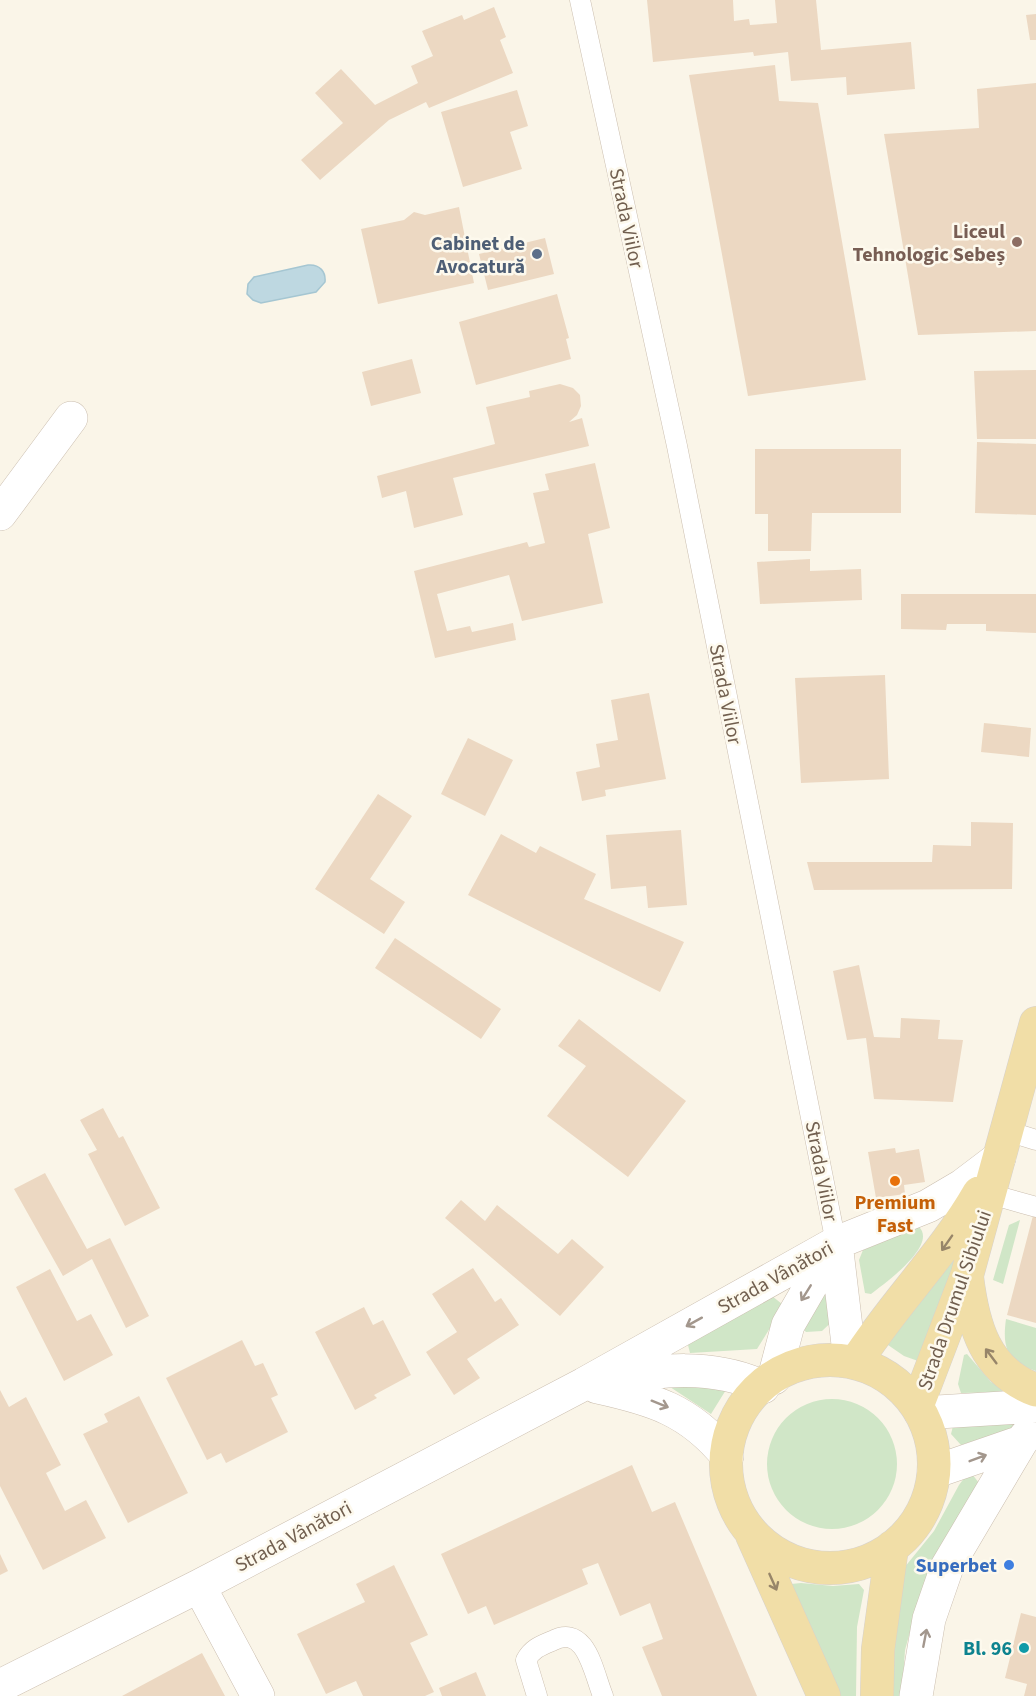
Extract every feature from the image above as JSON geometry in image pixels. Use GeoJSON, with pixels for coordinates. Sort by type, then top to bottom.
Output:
{"type":"FeatureCollection","features":[{"type":"Feature","properties":{"kind":"main road","name":"Strada Drumul Sibiului"},"geometry":{"type":"LineString","coordinates":[[919,1410],[967,1275],[990,1194],[1014,1143],[1036,1023]]}},
{"type":"Feature","properties":{"kind":"main road","name":"Strada Drumul Sibiului"},"geometry":{"type":"LineString","coordinates":[[853,1361],[956,1231],[1014,1143]]}},
{"type":"Feature","properties":{"kind":"main road"},"geometry":{"type":"LineString","coordinates":[[967,1275],[971,1306],[982,1344],[1007,1375],[1036,1390]]}},
{"type":"Feature","properties":{"kind":"main road"},"geometry":{"type":"LineString","coordinates":[[749,1528],[768,1547],[792,1561],[818,1567],[845,1567],[871,1559],[892,1547],[913,1527],[927,1503],[934,1472],[933,1450],[919,1410],[892,1381],[853,1361],[832,1359],[810,1361],[789,1368],[768,1382],[747,1402],[734,1425],[727,1456],[728,1479],[735,1505],[749,1528],[824,1696]]}},
{"type":"Feature","properties":{"kind":"main road"},"geometry":{"type":"LineString","coordinates":[[877,1696],[878,1649],[892,1547]]}},
{"type":"Feature","properties":{"kind":"street"},"geometry":{"type":"LineString","coordinates":[[0,514],[71,418]]}},
{"type":"Feature","properties":{"kind":"street","name":"Strada Vânători"},"geometry":{"type":"LineString","coordinates":[[0,1686],[199,1586],[584,1384],[836,1243],[928,1206],[962,1186],[1014,1143]]}},
{"type":"Feature","properties":{"kind":"street"},"geometry":{"type":"LineString","coordinates":[[836,1243],[853,1361]]}},
{"type":"Feature","properties":{"kind":"street","name":"Strada Viilor"},"geometry":{"type":"LineString","coordinates":[[768,1382],[788,1325],[836,1243]]}},
{"type":"Feature","properties":{"kind":"street","name":"Strada Vânători"},"geometry":{"type":"LineString","coordinates":[[584,1384],[666,1371],[710,1371],[768,1382]]}},
{"type":"Feature","properties":{"kind":"street"},"geometry":{"type":"LineString","coordinates":[[584,1384],[647,1398],[669,1407],[700,1427],[727,1456]]}},
{"type":"Feature","properties":{"kind":"street"},"geometry":{"type":"LineString","coordinates":[[919,1410],[1036,1406]]}},
{"type":"Feature","properties":{"kind":"street"},"geometry":{"type":"LineString","coordinates":[[934,1472],[1028,1433]]}},
{"type":"Feature","properties":{"kind":"street"},"geometry":{"type":"LineString","coordinates":[[916,1696],[929,1619],[947,1566],[1028,1433]]}},
{"type":"Feature","properties":{"kind":"street"},"geometry":{"type":"LineString","coordinates":[[199,1586],[258,1696]]}},
{"type":"Feature","properties":{"kind":"lane","name":"Strada Viilor"},"geometry":{"type":"LineString","coordinates":[[580,0],[679,458],[836,1243]]}},
{"type":"Feature","properties":{"kind":"lane"},"geometry":{"type":"LineString","coordinates":[[990,1194],[1036,1207]]}},
{"type":"Feature","properties":{"kind":"lane"},"geometry":{"type":"LineString","coordinates":[[537,1696],[526,1660],[531,1651],[568,1635],[575,1637],[583,1645],[603,1696]]}},
{"type":"Feature","properties":{"kind":"green space"},"geometry":{"type":"Polygon","coordinates":[[[1020,1220],[1003,1284],[993,1280],[1009,1225],[1020,1220]]]}},
{"type":"Feature","properties":{"kind":"green space"},"geometry":{"type":"Polygon","coordinates":[[[919,1227],[923,1235],[921,1244],[907,1264],[871,1294],[865,1293],[859,1260],[863,1250],[919,1227]]]}},
{"type":"Feature","properties":{"kind":"green space"},"geometry":{"type":"Polygon","coordinates":[[[959,1251],[918,1361],[904,1356],[888,1345],[886,1329],[959,1251]]]}},
{"type":"Feature","properties":{"kind":"green space"},"geometry":{"type":"Polygon","coordinates":[[[832,1268],[839,1315],[822,1331],[806,1332],[802,1328],[832,1268]]]}},
{"type":"Feature","properties":{"kind":"green space"},"geometry":{"type":"Polygon","coordinates":[[[772,1296],[782,1304],[781,1310],[757,1349],[690,1353],[686,1337],[772,1296]]]}},
{"type":"Feature","properties":{"kind":"green space"},"geometry":{"type":"Polygon","coordinates":[[[1006,1319],[1036,1328],[1036,1371],[1019,1363],[1009,1352],[1005,1338],[1006,1319]]]}},
{"type":"Feature","properties":{"kind":"green space"},"geometry":{"type":"Polygon","coordinates":[[[967,1354],[991,1382],[1005,1388],[1005,1392],[961,1393],[958,1384],[964,1355],[967,1354]]]}},
{"type":"Feature","properties":{"kind":"green space"},"geometry":{"type":"Polygon","coordinates":[[[664,1383],[729,1385],[711,1414],[664,1383]]]}},
{"type":"Feature","properties":{"kind":"green space"},"geometry":{"type":"Polygon","coordinates":[[[832,1399],[857,1404],[878,1418],[892,1439],[897,1464],[892,1489],[878,1510],[857,1524],[832,1529],[807,1524],[786,1510],[772,1489],[767,1464],[772,1439],[786,1418],[807,1404],[832,1399]]]}},
{"type":"Feature","properties":{"kind":"green space"},"geometry":{"type":"Polygon","coordinates":[[[1020,1419],[1017,1427],[961,1445],[951,1434],[954,1422],[1020,1419]]]}},
{"type":"Feature","properties":{"kind":"green space"},"geometry":{"type":"Polygon","coordinates":[[[972,1474],[979,1483],[913,1621],[905,1650],[902,1696],[886,1696],[904,1568],[934,1531],[959,1485],[965,1477],[972,1474]]]}},
{"type":"Feature","properties":{"kind":"green space"},"geometry":{"type":"Polygon","coordinates":[[[791,1584],[833,1586],[859,1584],[864,1590],[857,1627],[856,1696],[831,1696],[791,1584]]]}},
{"type":"Feature","properties":{"kind":"water"},"geometry":{"type":"Polygon","coordinates":[[[308,265],[319,267],[324,275],[325,282],[316,292],[261,303],[253,300],[247,294],[248,284],[254,277],[308,265]]]}},
{"type":"Feature","properties":{"kind":"building"},"geometry":{"type":"Polygon","coordinates":[[[647,0],[733,0],[734,21],[749,19],[750,25],[777,23],[775,0],[816,0],[821,50],[911,42],[915,89],[847,95],[846,77],[791,81],[788,52],[754,56],[753,52],[653,62],[647,0]]]}},
{"type":"Feature","properties":{"kind":"building"},"geometry":{"type":"Polygon","coordinates":[[[494,7],[506,37],[500,40],[513,73],[429,108],[426,102],[389,120],[320,180],[301,160],[343,123],[315,93],[341,69],[375,105],[418,83],[411,66],[433,56],[422,31],[462,15],[464,20],[494,7]]]}},
{"type":"Feature","properties":{"kind":"building"},"geometry":{"type":"Polygon","coordinates":[[[1036,14],[1036,40],[1030,40],[1026,15],[1036,14]]]}},
{"type":"Feature","properties":{"kind":"building"},"geometry":{"type":"Polygon","coordinates":[[[775,65],[779,101],[818,103],[866,380],[748,396],[689,75],[775,65]]]}},
{"type":"Feature","properties":{"kind":"building","name":"Liceul Tehnologic Sebeș"},"geometry":{"type":"Polygon","coordinates":[[[1036,83],[1036,331],[918,335],[884,134],[979,128],[977,89],[1036,83]]]}},
{"type":"Feature","properties":{"kind":"building"},"geometry":{"type":"Polygon","coordinates":[[[517,90],[528,126],[510,132],[522,169],[463,187],[441,112],[517,90]]]}},
{"type":"Feature","properties":{"kind":"building"},"geometry":{"type":"Polygon","coordinates":[[[459,207],[474,283],[378,304],[361,229],[404,220],[414,212],[425,215],[459,207]]]}},
{"type":"Feature","properties":{"kind":"building"},"geometry":{"type":"Polygon","coordinates":[[[545,238],[554,274],[488,290],[479,254],[545,238]]]}},
{"type":"Feature","properties":{"kind":"building"},"geometry":{"type":"Polygon","coordinates":[[[557,294],[569,338],[566,339],[571,359],[476,385],[459,322],[557,294]]]}},
{"type":"Feature","properties":{"kind":"building"},"geometry":{"type":"Polygon","coordinates":[[[412,359],[421,393],[371,406],[362,372],[412,359]]]}},
{"type":"Feature","properties":{"kind":"building"},"geometry":{"type":"Polygon","coordinates":[[[1036,370],[1036,439],[977,439],[974,371],[1036,370]]]}},
{"type":"Feature","properties":{"kind":"building"},"geometry":{"type":"Polygon","coordinates":[[[560,384],[573,388],[580,395],[581,406],[577,415],[569,422],[582,418],[589,446],[453,478],[463,515],[414,528],[406,491],[382,498],[377,476],[495,444],[486,407],[530,397],[529,391],[560,384]]]}},
{"type":"Feature","properties":{"kind":"building"},"geometry":{"type":"Polygon","coordinates":[[[977,442],[1036,444],[1036,515],[975,513],[977,442]]]}},
{"type":"Feature","properties":{"kind":"building"},"geometry":{"type":"Polygon","coordinates":[[[755,449],[901,449],[901,513],[812,513],[811,551],[768,551],[768,514],[755,514],[755,449]]]}},
{"type":"Feature","properties":{"kind":"building"},"geometry":{"type":"Polygon","coordinates":[[[595,463],[610,528],[588,534],[603,603],[522,621],[509,575],[437,594],[447,631],[470,626],[472,632],[513,623],[516,640],[435,658],[414,571],[527,542],[529,547],[545,543],[533,493],[549,490],[545,474],[595,463]]]}},
{"type":"Feature","properties":{"kind":"building"},"geometry":{"type":"Polygon","coordinates":[[[810,559],[810,571],[861,569],[862,600],[760,604],[757,562],[810,559]]]}},
{"type":"Feature","properties":{"kind":"building"},"geometry":{"type":"Polygon","coordinates":[[[901,594],[1036,594],[1036,633],[986,631],[986,624],[947,624],[946,630],[901,629],[901,594]]]}},
{"type":"Feature","properties":{"kind":"building"},"geometry":{"type":"Polygon","coordinates":[[[885,675],[889,779],[801,783],[795,678],[885,675]]]}},
{"type":"Feature","properties":{"kind":"building"},"geometry":{"type":"Polygon","coordinates":[[[649,693],[666,779],[605,790],[606,796],[582,801],[576,772],[600,767],[596,744],[618,740],[611,700],[649,693]]]}},
{"type":"Feature","properties":{"kind":"building"},"geometry":{"type":"Polygon","coordinates":[[[984,723],[1031,728],[1029,757],[981,752],[984,723]]]}},
{"type":"Feature","properties":{"kind":"building"},"geometry":{"type":"Polygon","coordinates":[[[468,738],[513,760],[485,816],[441,794],[468,738]]]}},
{"type":"Feature","properties":{"kind":"building"},"geometry":{"type":"Polygon","coordinates":[[[378,794],[412,816],[370,879],[405,902],[384,934],[315,889],[378,794]]]}},
{"type":"Feature","properties":{"kind":"building"},"geometry":{"type":"Polygon","coordinates":[[[971,822],[1013,823],[1012,889],[814,890],[807,862],[932,862],[933,845],[971,846],[971,822]]]}},
{"type":"Feature","properties":{"kind":"building"},"geometry":{"type":"Polygon","coordinates":[[[681,830],[687,905],[648,908],[646,886],[611,889],[606,835],[681,830]]]}},
{"type":"Feature","properties":{"kind":"building"},"geometry":{"type":"Polygon","coordinates":[[[501,834],[536,853],[540,846],[596,874],[584,899],[684,942],[660,992],[468,895],[501,834]]]}},
{"type":"Feature","properties":{"kind":"building"},"geometry":{"type":"Polygon","coordinates":[[[395,938],[501,1009],[481,1039],[375,968],[395,938]]]}},
{"type":"Feature","properties":{"kind":"building"},"geometry":{"type":"Polygon","coordinates":[[[859,965],[874,1037],[900,1038],[901,1018],[940,1020],[938,1039],[963,1040],[953,1102],[874,1099],[866,1038],[847,1040],[833,971],[859,965]]]}},
{"type":"Feature","properties":{"kind":"building"},"geometry":{"type":"Polygon","coordinates":[[[579,1019],[686,1101],[628,1177],[547,1116],[586,1066],[558,1046],[579,1019]]]}},
{"type":"Feature","properties":{"kind":"building"},"geometry":{"type":"Polygon","coordinates":[[[103,1108],[119,1138],[123,1136],[160,1208],[125,1226],[88,1154],[97,1150],[80,1120],[103,1108]]]}},
{"type":"Feature","properties":{"kind":"building"},"geometry":{"type":"Polygon","coordinates":[[[895,1148],[896,1153],[919,1149],[925,1182],[904,1185],[905,1194],[876,1198],[868,1152],[895,1148]]]}},
{"type":"Feature","properties":{"kind":"building"},"geometry":{"type":"Polygon","coordinates":[[[45,1173],[87,1249],[110,1238],[149,1316],[126,1328],[92,1259],[63,1276],[14,1189],[45,1173]]]}},
{"type":"Feature","properties":{"kind":"building"},"geometry":{"type":"Polygon","coordinates":[[[461,1200],[485,1221],[497,1205],[558,1254],[572,1239],[604,1267],[560,1316],[445,1218],[461,1200]]]}},
{"type":"Feature","properties":{"kind":"building"},"geometry":{"type":"Polygon","coordinates":[[[1036,1209],[1036,1323],[1007,1315],[1036,1209]]]}},
{"type":"Feature","properties":{"kind":"building"},"geometry":{"type":"Polygon","coordinates":[[[473,1268],[495,1302],[501,1298],[519,1325],[467,1359],[480,1378],[454,1395],[426,1352],[457,1332],[432,1294],[473,1268]]]}},
{"type":"Feature","properties":{"kind":"building"},"geometry":{"type":"Polygon","coordinates":[[[50,1269],[77,1321],[91,1314],[113,1355],[64,1381],[16,1287],[50,1269]]]}},
{"type":"Feature","properties":{"kind":"building"},"geometry":{"type":"Polygon","coordinates":[[[364,1307],[373,1325],[383,1320],[411,1375],[374,1395],[377,1398],[355,1410],[315,1332],[364,1307]]]}},
{"type":"Feature","properties":{"kind":"building"},"geometry":{"type":"Polygon","coordinates":[[[242,1340],[255,1366],[263,1363],[278,1395],[271,1398],[288,1432],[226,1463],[221,1453],[207,1460],[166,1378],[242,1340]]]}},
{"type":"Feature","properties":{"kind":"building"},"geometry":{"type":"Polygon","coordinates":[[[0,1390],[9,1407],[26,1397],[61,1465],[46,1473],[65,1511],[86,1500],[106,1538],[43,1570],[0,1486],[0,1390]]]}},
{"type":"Feature","properties":{"kind":"building"},"geometry":{"type":"Polygon","coordinates":[[[139,1396],[188,1493],[128,1523],[83,1434],[108,1422],[104,1414],[139,1396]]]}},
{"type":"Feature","properties":{"kind":"building"},"geometry":{"type":"Polygon","coordinates":[[[632,1465],[652,1512],[675,1502],[757,1696],[662,1696],[642,1647],[663,1639],[650,1603],[620,1616],[598,1563],[582,1569],[588,1584],[494,1625],[486,1606],[468,1614],[441,1554],[632,1465]]]}},
{"type":"Feature","properties":{"kind":"building"},"geometry":{"type":"Polygon","coordinates":[[[0,1554],[8,1571],[0,1575],[0,1554]]]}},
{"type":"Feature","properties":{"kind":"building"},"geometry":{"type":"Polygon","coordinates":[[[394,1565],[428,1635],[410,1643],[434,1692],[425,1696],[363,1696],[356,1681],[326,1694],[297,1634],[365,1602],[356,1584],[394,1565]]]}},
{"type":"Feature","properties":{"kind":"building","name":"Bl. 96"},"geometry":{"type":"Polygon","coordinates":[[[1021,1613],[1036,1617],[1036,1696],[1024,1696],[1027,1684],[1005,1678],[1021,1613]]]}},
{"type":"Feature","properties":{"kind":"building"},"geometry":{"type":"Polygon","coordinates":[[[202,1653],[225,1696],[122,1696],[202,1653]]]}},
{"type":"Feature","properties":{"kind":"building"},"geometry":{"type":"Polygon","coordinates":[[[476,1672],[486,1696],[442,1696],[439,1688],[476,1672]]]}},
{"type":"Feature","properties":{"kind":"place","name":"Liceul Tehnologic Sebeș"},"geometry":{"type":"Point","coordinates":[1017,242]}},
{"type":"Feature","properties":{"kind":"place","name":"Cabinet de Avocatură"},"geometry":{"type":"Point","coordinates":[537,254]}},
{"type":"Feature","properties":{"kind":"place","name":"Premium Fast"},"geometry":{"type":"Point","coordinates":[895,1181]}},
{"type":"Feature","properties":{"kind":"place","name":"Superbet"},"geometry":{"type":"Point","coordinates":[1009,1565]}},
{"type":"Feature","properties":{"kind":"place","name":"Bl. 96"},"geometry":{"type":"Point","coordinates":[1024,1648]}}]}
